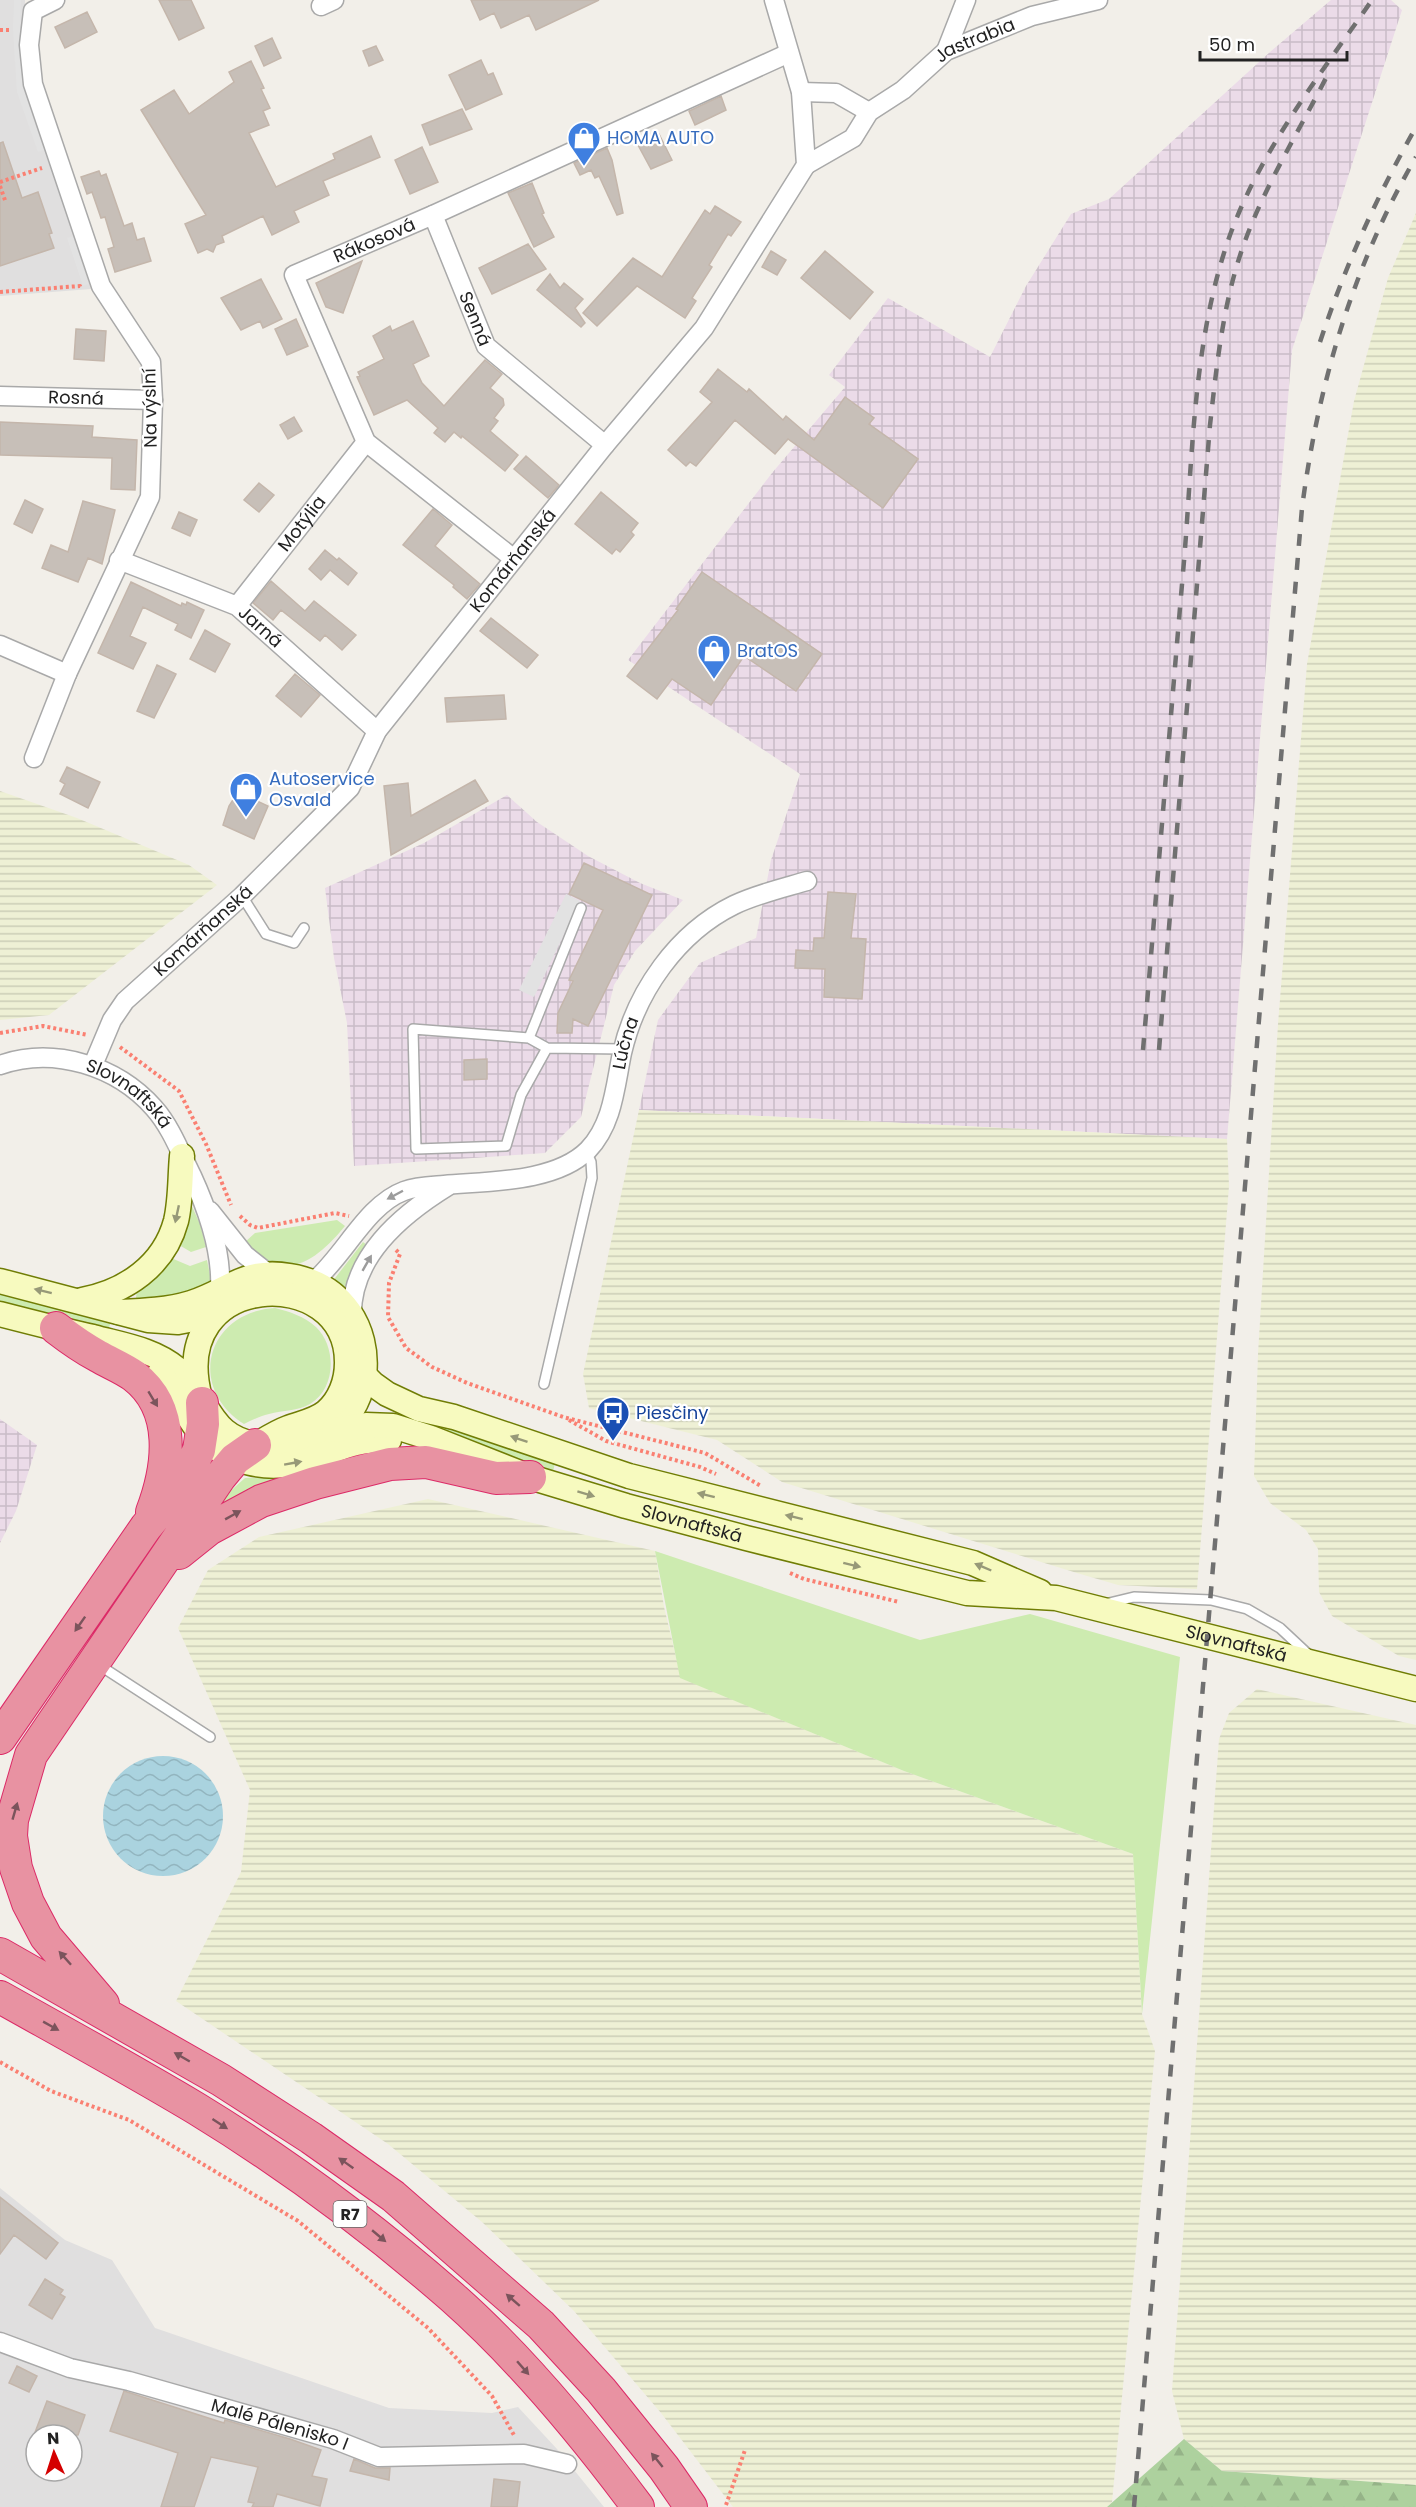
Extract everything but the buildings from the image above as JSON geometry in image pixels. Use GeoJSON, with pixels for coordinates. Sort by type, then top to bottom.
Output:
{"type":"FeatureCollection","features":[{"type":"Feature","properties":{"kind":"highway"},"geometry":{"type":"LineString","coordinates":[[56,1328],[77,1344],[136,1377],[158,1407],[167,1443],[165,1467],[162,1485],[146,1527]]}},
{"type":"Feature","properties":{"kind":"highway"},"geometry":{"type":"LineString","coordinates":[[0,1738],[146,1527],[183,1482],[196,1457],[202,1435],[202,1403]]}},
{"type":"Feature","properties":{"kind":"highway"},"geometry":{"type":"LineString","coordinates":[[115,2019],[46,1937],[28,1903],[16,1868],[11,1836],[12,1820],[32,1755],[153,1575],[245,1452]]}},
{"type":"Feature","properties":{"kind":"highway"},"geometry":{"type":"LineString","coordinates":[[153,1575],[209,1529],[236,1513],[261,1501],[315,1483],[390,1464],[410,1462],[441,1464],[496,1478],[530,1477]]}},
{"type":"Feature","properties":{"kind":"highway","name":"R7"},"geometry":{"type":"LineString","coordinates":[[0,1954],[221,2080],[312,2138],[393,2196],[541,2325],[601,2390],[664,2468],[692,2507]]}},
{"type":"Feature","properties":{"kind":"highway","name":"R7"},"geometry":{"type":"LineString","coordinates":[[0,1997],[198,2110],[286,2168],[372,2231],[453,2298],[512,2356],[562,2413],[638,2507]]}},
{"type":"Feature","properties":{"kind":"main road"},"geometry":{"type":"LineString","coordinates":[[80,1300],[114,1292],[131,1283],[165,1248],[176,1221],[182,1156]]}},
{"type":"Feature","properties":{"kind":"main road"},"geometry":{"type":"LineString","coordinates":[[120,1312],[149,1311],[194,1302],[246,1278],[269,1274],[292,1276],[302,1289],[304,1299],[326,1315],[356,1350]]}},
{"type":"Feature","properties":{"kind":"main road"},"geometry":{"type":"LineString","coordinates":[[0,1281],[164,1322],[192,1321],[215,1315]]}},
{"type":"Feature","properties":{"kind":"main road"},"geometry":{"type":"LineString","coordinates":[[202,1403],[197,1384],[198,1351],[206,1327],[215,1315],[237,1300],[279,1292],[302,1289],[336,1299],[352,1319],[356,1350],[347,1366],[342,1389],[326,1411],[315,1419],[275,1434],[245,1452]]}},
{"type":"Feature","properties":{"kind":"main road"},"geometry":{"type":"LineString","coordinates":[[0,1314],[154,1354],[164,1359],[179,1371],[217,1425],[229,1434],[245,1452],[271,1466],[305,1461],[349,1444],[381,1440],[456,1449]]}},
{"type":"Feature","properties":{"kind":"main road"},"geometry":{"type":"LineString","coordinates":[[113,1343],[160,1374],[170,1384],[202,1435],[225,1453],[304,1444],[334,1430],[353,1409],[359,1398],[364,1376]]}},
{"type":"Feature","properties":{"kind":"main road","name":"Slovnaftská"},"geometry":{"type":"LineString","coordinates":[[356,1350],[357,1368],[387,1394],[402,1403],[454,1417],[629,1476],[973,1563],[1056,1599]]}},
{"type":"Feature","properties":{"kind":"main road","name":"Slovnaftská"},"geometry":{"type":"LineString","coordinates":[[356,1350],[373,1361],[388,1376],[454,1417]]}},
{"type":"Feature","properties":{"kind":"main road","name":"Slovnaftská"},"geometry":{"type":"LineString","coordinates":[[334,1430],[366,1425],[393,1426],[431,1438],[530,1477],[637,1509],[968,1593],[1056,1599],[1416,1689]]}},
{"type":"Feature","properties":{"kind":"street","name":"Na výslní"},"geometry":{"type":"LineString","coordinates":[[34,758],[67,674],[150,497],[153,400],[151,362],[101,286],[33,84],[29,45],[33,5],[55,0]]}},
{"type":"Feature","properties":{"kind":"street"},"geometry":{"type":"LineString","coordinates":[[774,0],[801,92],[806,165]]}},
{"type":"Feature","properties":{"kind":"street"},"geometry":{"type":"LineString","coordinates":[[945,51],[966,0]]}},
{"type":"Feature","properties":{"kind":"street","name":"Jastrabia"},"geometry":{"type":"LineString","coordinates":[[806,165],[853,138],[868,112],[903,90],[945,51],[1032,16],[1098,0]]}},
{"type":"Feature","properties":{"kind":"street","name":"Rákosová"},"geometry":{"type":"LineString","coordinates":[[514,560],[366,442],[294,275],[433,215],[789,53]]}},
{"type":"Feature","properties":{"kind":"street"},"geometry":{"type":"LineString","coordinates":[[801,92],[836,93],[868,112]]}},
{"type":"Feature","properties":{"kind":"street","name":"Komárňanská"},"geometry":{"type":"LineString","coordinates":[[93,1065],[103,1040],[125,1001],[242,896],[350,788],[377,731],[606,445],[704,328],[806,165]]}},
{"type":"Feature","properties":{"kind":"street","name":"Senná"},"geometry":{"type":"LineString","coordinates":[[433,215],[486,346],[606,445]]}},
{"type":"Feature","properties":{"kind":"street","name":"Rosná"},"geometry":{"type":"LineString","coordinates":[[0,396],[153,400]]}},
{"type":"Feature","properties":{"kind":"street","name":"Motýlia"},"geometry":{"type":"LineString","coordinates":[[237,606],[366,442]]}},
{"type":"Feature","properties":{"kind":"street","name":"Jarná"},"geometry":{"type":"LineString","coordinates":[[119,560],[237,606],[377,731]]}},
{"type":"Feature","properties":{"kind":"street"},"geometry":{"type":"LineString","coordinates":[[0,645],[67,674]]}},
{"type":"Feature","properties":{"kind":"street","name":"Lúčna"},"geometry":{"type":"LineString","coordinates":[[302,1289],[344,1251],[362,1225],[393,1196],[414,1188],[527,1177],[569,1163],[586,1151],[604,1128],[623,1049],[649,987],[666,961],[687,938],[710,919],[757,896],[807,881]]}},
{"type":"Feature","properties":{"kind":"street","name":"Slovnaftská"},"geometry":{"type":"LineString","coordinates":[[0,1065],[14,1060],[55,1059],[93,1065],[129,1086],[156,1110],[182,1156],[205,1205],[220,1265],[220,1289],[215,1315]]}},
{"type":"Feature","properties":{"kind":"street","name":"Lúčna"},"geometry":{"type":"LineString","coordinates":[[352,1319],[352,1306],[357,1284],[363,1269],[382,1239],[406,1214],[452,1184]]}},
{"type":"Feature","properties":{"kind":"street","name":"Slovnaftská"},"geometry":{"type":"LineString","coordinates":[[205,1205],[245,1255],[269,1274]]}},
{"type":"Feature","properties":{"kind":"street","name":"Malé Pálenisko I"},"geometry":{"type":"LineString","coordinates":[[0,2342],[70,2368],[129,2381],[333,2439],[379,2457],[524,2454],[567,2464]]}},
{"type":"Feature","properties":{"kind":"lane"},"geometry":{"type":"LineString","coordinates":[[242,896],[266,934],[294,943],[304,928]]}},
{"type":"Feature","properties":{"kind":"lane"},"geometry":{"type":"LineString","coordinates":[[529,1038],[581,908]]}},
{"type":"Feature","properties":{"kind":"lane"},"geometry":{"type":"LineString","coordinates":[[547,1048],[521,1095],[507,1146],[416,1149],[413,1029],[529,1038],[547,1048],[623,1049]]}},
{"type":"Feature","properties":{"kind":"lane"},"geometry":{"type":"LineString","coordinates":[[544,1384],[592,1178],[591,1162],[586,1151]]}},
{"type":"Feature","properties":{"kind":"lane"},"geometry":{"type":"LineString","coordinates":[[1092,1607],[1134,1597],[1220,1602],[1247,1609],[1280,1628],[1321,1666]]}},
{"type":"Feature","properties":{"kind":"lane"},"geometry":{"type":"LineString","coordinates":[[94,1662],[210,1737]]}},
{"type":"Feature","properties":{"kind":"path"},"geometry":{"type":"LineString","coordinates":[[0,30],[11,30]]}},
{"type":"Feature","properties":{"kind":"path"},"geometry":{"type":"LineString","coordinates":[[0,182],[47,166]]}},
{"type":"Feature","properties":{"kind":"path"},"geometry":{"type":"LineString","coordinates":[[0,186],[6,203]]}},
{"type":"Feature","properties":{"kind":"path"},"geometry":{"type":"LineString","coordinates":[[0,292],[80,286]]}},
{"type":"Feature","properties":{"kind":"path"},"geometry":{"type":"LineString","coordinates":[[0,1033],[43,1026],[79,1032],[124,1048],[179,1091],[206,1144],[232,1209],[250,1225],[258,1228],[341,1213],[362,1225]]}},
{"type":"Feature","properties":{"kind":"path"},"geometry":{"type":"LineString","coordinates":[[382,1239],[400,1254],[389,1283],[388,1317],[406,1348],[432,1367],[467,1383],[563,1417],[705,1453],[766,1489]]}},
{"type":"Feature","properties":{"kind":"path"},"geometry":{"type":"LineString","coordinates":[[0,2062],[51,2091],[129,2120],[298,2221],[428,2328],[492,2396],[524,2454]]}},
{"type":"Feature","properties":{"kind":"path"},"geometry":{"type":"LineString","coordinates":[[726,2505],[745,2450]]}},
{"type":"Feature","properties":{"kind":"shaded area"},"geometry":{"type":"Polygon","coordinates":[[[0,0],[25,0],[26,86],[91,289],[0,296],[0,0]]]}},
{"type":"Feature","properties":{"kind":"shaded area"},"geometry":{"type":"Polygon","coordinates":[[[14,0],[21,0],[20,30],[24,90],[44,150],[38,152],[17,92],[13,31],[14,0]]]}},
{"type":"Feature","properties":{"kind":"shaded area"},"geometry":{"type":"Polygon","coordinates":[[[1331,0],[1391,0],[1402,10],[1292,350],[1227,1139],[639,1110],[658,1020],[700,963],[756,938],[771,860],[800,774],[628,660],[772,473],[845,387],[829,375],[888,298],[990,357],[1026,286],[1071,214],[1109,199],[1270,52],[1331,0]]]}},
{"type":"Feature","properties":{"kind":"shaded area"},"geometry":{"type":"Polygon","coordinates":[[[73,236],[89,284],[83,286],[67,238],[73,236]]]}},
{"type":"Feature","properties":{"kind":"shaded area"},"geometry":{"type":"Polygon","coordinates":[[[507,795],[537,822],[588,856],[640,883],[683,900],[635,951],[614,985],[581,1117],[545,1153],[354,1166],[347,1023],[334,958],[325,888],[424,843],[507,795]]]}},
{"type":"Feature","properties":{"kind":"shaded area"},"geometry":{"type":"Polygon","coordinates":[[[566,894],[580,901],[534,997],[519,990],[566,894]]]}},
{"type":"Feature","properties":{"kind":"shaded area"},"geometry":{"type":"Polygon","coordinates":[[[0,1419],[37,1445],[16,1511],[0,1543],[0,1419]]]}},
{"type":"Feature","properties":{"kind":"shaded area"},"geometry":{"type":"Polygon","coordinates":[[[0,2188],[65,2240],[112,2260],[155,2328],[389,2408],[492,2413],[518,2407],[557,2449],[604,2507],[0,2507],[0,2188]]]}},
{"type":"Feature","properties":{"kind":"green space"},"geometry":{"type":"Polygon","coordinates":[[[1416,213],[1416,1660],[1399,1656],[1332,1616],[1319,1592],[1318,1549],[1306,1530],[1270,1503],[1254,1476],[1258,1354],[1278,1024],[1307,664],[1354,401],[1388,278],[1416,213]]]}},
{"type":"Feature","properties":{"kind":"green space"},"geometry":{"type":"Polygon","coordinates":[[[0,791],[77,818],[189,865],[217,885],[49,1015],[0,1020],[0,791]]]}},
{"type":"Feature","properties":{"kind":"green space"},"geometry":{"type":"Polygon","coordinates":[[[639,1110],[1227,1139],[1229,1186],[1197,1589],[1118,1585],[1077,1573],[782,1482],[717,1440],[589,1408],[583,1374],[639,1110]]]}},
{"type":"Feature","properties":{"kind":"green space"},"geometry":{"type":"Polygon","coordinates":[[[190,1202],[200,1224],[206,1247],[191,1252],[179,1245],[190,1202]]]}},
{"type":"Feature","properties":{"kind":"green space"},"geometry":{"type":"Polygon","coordinates":[[[337,1220],[345,1226],[330,1243],[311,1258],[289,1266],[266,1261],[245,1242],[255,1233],[337,1220]]]}},
{"type":"Feature","properties":{"kind":"green space"},"geometry":{"type":"Polygon","coordinates":[[[363,1242],[368,1246],[356,1263],[345,1289],[339,1289],[332,1282],[363,1242]]]}},
{"type":"Feature","properties":{"kind":"green space"},"geometry":{"type":"Polygon","coordinates":[[[171,1258],[190,1266],[207,1260],[211,1280],[191,1293],[142,1300],[136,1298],[137,1290],[171,1258]]]}},
{"type":"Feature","properties":{"kind":"green space"},"geometry":{"type":"Polygon","coordinates":[[[0,1293],[111,1322],[108,1330],[0,1301],[0,1293]]]}},
{"type":"Feature","properties":{"kind":"green space"},"geometry":{"type":"Polygon","coordinates":[[[275,1308],[307,1320],[323,1335],[330,1356],[329,1378],[319,1397],[310,1404],[256,1418],[244,1424],[226,1409],[215,1391],[210,1372],[212,1354],[220,1337],[233,1323],[252,1313],[275,1308]]]}},
{"type":"Feature","properties":{"kind":"green space"},"geometry":{"type":"Polygon","coordinates":[[[426,1419],[555,1463],[553,1472],[422,1428],[426,1419]]]}},
{"type":"Feature","properties":{"kind":"green space"},"geometry":{"type":"Polygon","coordinates":[[[396,1450],[211,1517],[226,1495],[245,1478],[263,1477],[354,1453],[396,1450]]]}},
{"type":"Feature","properties":{"kind":"green space"},"geometry":{"type":"Polygon","coordinates":[[[428,1499],[655,1551],[664,1607],[681,1678],[904,1771],[1133,1854],[1142,2014],[1155,2051],[1112,2502],[1107,2507],[733,2507],[661,2413],[574,2311],[482,2222],[388,2144],[176,2001],[241,1872],[250,1790],[178,1628],[208,1570],[259,1537],[428,1499]]]}},
{"type":"Feature","properties":{"kind":"green space"},"geometry":{"type":"Polygon","coordinates":[[[655,1551],[920,1640],[1030,1614],[1180,1657],[1142,2014],[1133,1854],[904,1771],[680,1678],[655,1551]]]}},
{"type":"Feature","properties":{"kind":"green space"},"geometry":{"type":"Polygon","coordinates":[[[1257,1689],[1416,1725],[1416,2485],[1222,2471],[1184,2439],[1172,2391],[1219,1739],[1229,1713],[1257,1689]]]}},
{"type":"Feature","properties":{"kind":"green space"},"geometry":{"type":"Polygon","coordinates":[[[1184,2439],[1222,2471],[1416,2485],[1416,2507],[1107,2507],[1184,2439]]]}},
{"type":"Feature","properties":{"kind":"water"},"geometry":{"type":"Polygon","coordinates":[[[163,1756],[186,1761],[205,1774],[218,1793],[223,1816],[218,1839],[205,1858],[186,1871],[163,1876],[140,1871],[121,1858],[108,1839],[103,1816],[108,1793],[121,1774],[140,1761],[163,1756]]]}},
{"type":"Feature","properties":{"kind":"railway"},"geometry":{"type":"LineString","coordinates":[[1143,1050],[1196,396],[1208,315],[1230,235],[1258,172],[1313,84],[1372,0]]}},
{"type":"Feature","properties":{"kind":"railway"},"geometry":{"type":"LineString","coordinates":[[1159,1050],[1210,425],[1222,332],[1237,264],[1253,220],[1327,76]]}},
{"type":"Feature","properties":{"kind":"railway"},"geometry":{"type":"LineString","coordinates":[[1320,342],[1363,232],[1416,127]]}},
{"type":"Feature","properties":{"kind":"railway"},"geometry":{"type":"LineString","coordinates":[[1134,2507],[1302,508],[1318,416],[1341,327],[1374,240],[1416,157]]}},
{"type":"Feature","properties":{"kind":"place","name":"HOMA AUTO"},"geometry":{"type":"Point","coordinates":[584,167]}},
{"type":"Feature","properties":{"kind":"place","name":"BratOS"},"geometry":{"type":"Point","coordinates":[714,680]}},
{"type":"Feature","properties":{"kind":"place","name":"Autoservice Osvald"},"geometry":{"type":"Point","coordinates":[246,818]}},
{"type":"Feature","properties":{"kind":"place","name":"Piesčiny"},"geometry":{"type":"Point","coordinates":[613,1442]}}]}
